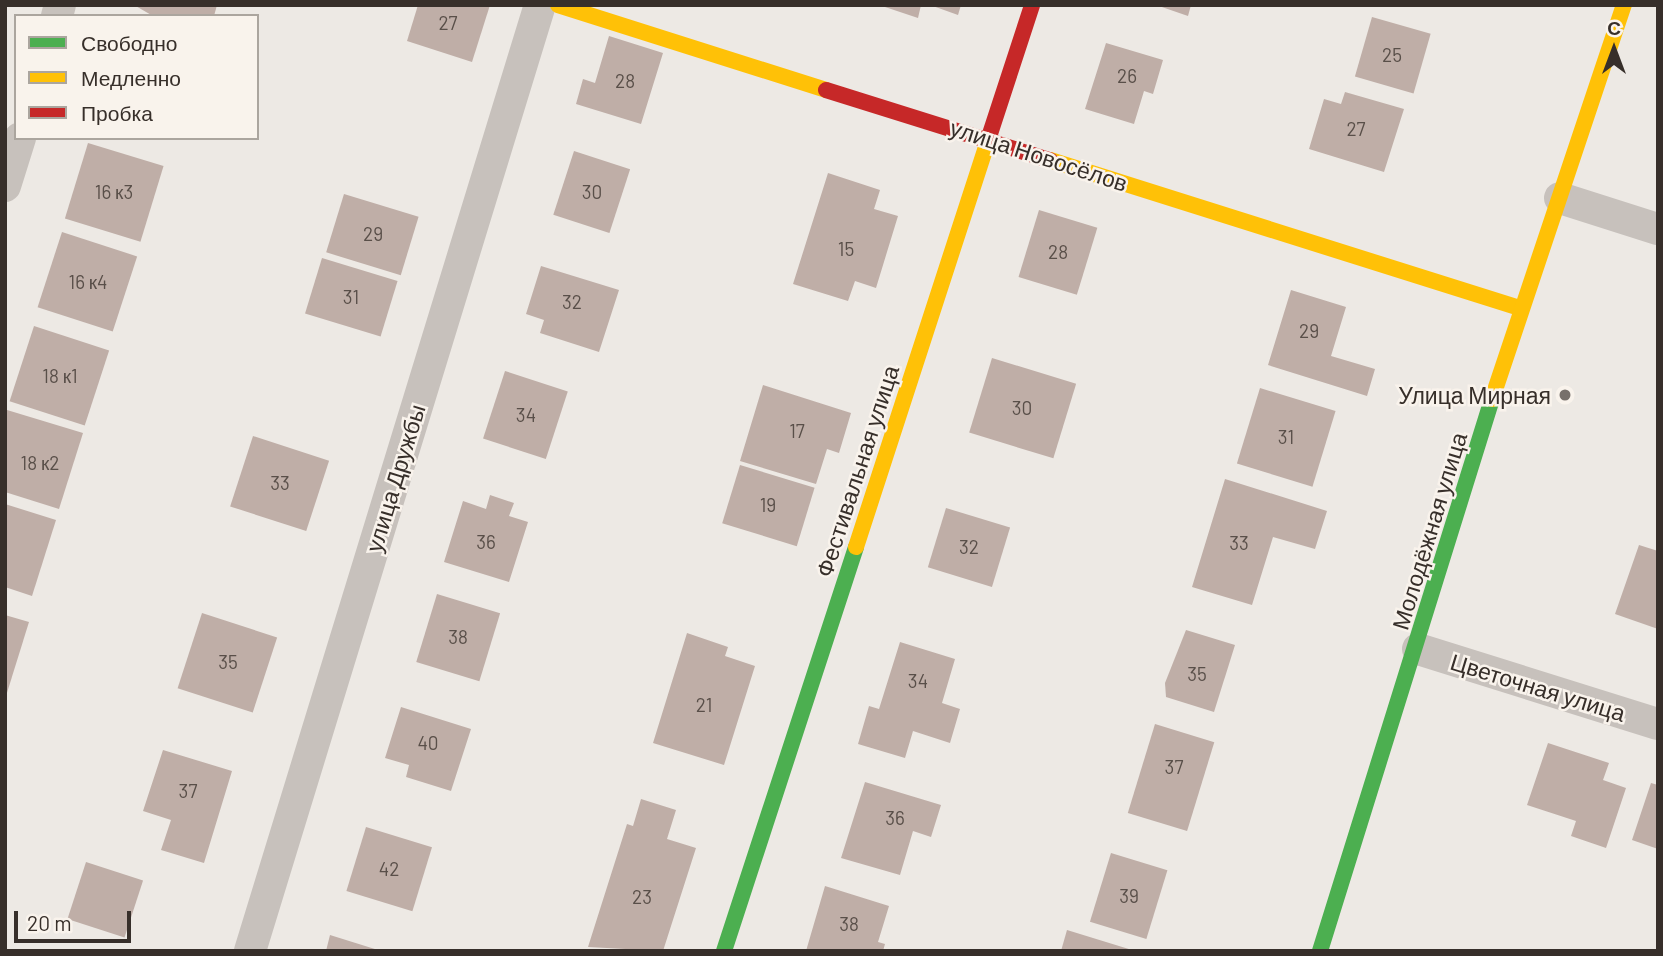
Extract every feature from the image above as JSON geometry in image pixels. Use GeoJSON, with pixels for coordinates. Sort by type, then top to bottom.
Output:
{"type":"FeatureCollection","features":[{"type":"Feature","properties":{"kind":"street","name":"улица Дружбы"},"geometry":{"type":"LineString","coordinates":[[250,951],[540,5]]}},
{"type":"Feature","properties":{"kind":"street","name":"улица Новосёлов"},"geometry":{"type":"LineString","coordinates":[[558,5],[990,139],[1519,308]]}},
{"type":"Feature","properties":{"kind":"street","name":"Фестивальная улица"},"geometry":{"type":"LineString","coordinates":[[724,951],[1032,5]]}},
{"type":"Feature","properties":{"kind":"street","name":"Молодёжная улица"},"geometry":{"type":"LineString","coordinates":[[1320,951],[1418,649],[1519,308],[1560,198],[1624,5]]}},
{"type":"Feature","properties":{"kind":"street"},"geometry":{"type":"LineString","coordinates":[[5,186],[19,140]]}},
{"type":"Feature","properties":{"kind":"street"},"geometry":{"type":"LineString","coordinates":[[1560,198],[1658,229]]}},
{"type":"Feature","properties":{"kind":"street","name":"Цветочная улица"},"geometry":{"type":"LineString","coordinates":[[1418,649],[1658,724]]}},
{"type":"Feature","properties":{"kind":"building"},"geometry":{"type":"Polygon","coordinates":[[[134,5],[217,5],[215,14],[150,14],[134,5]]]}},
{"type":"Feature","properties":{"kind":"building"},"geometry":{"type":"Polygon","coordinates":[[[418,5],[490,5],[472,62],[407,41],[418,5]]]}},
{"type":"Feature","properties":{"kind":"building"},"geometry":{"type":"Polygon","coordinates":[[[879,5],[921,5],[918,18],[879,5]]]}},
{"type":"Feature","properties":{"kind":"building"},"geometry":{"type":"Polygon","coordinates":[[[930,5],[961,5],[958,15],[930,5]]]}},
{"type":"Feature","properties":{"kind":"building"},"geometry":{"type":"Polygon","coordinates":[[[1156,5],[1191,5],[1188,16],[1156,5]]]}},
{"type":"Feature","properties":{"kind":"building"},"geometry":{"type":"Polygon","coordinates":[[[1372,17],[1431,34],[1414,93],[1355,77],[1372,17]]]}},
{"type":"Feature","properties":{"kind":"building"},"geometry":{"type":"Polygon","coordinates":[[[609,36],[663,53],[641,124],[576,104],[583,79],[595,83],[609,36]]]}},
{"type":"Feature","properties":{"kind":"building"},"geometry":{"type":"Polygon","coordinates":[[[1106,43],[1163,60],[1153,94],[1144,91],[1134,124],[1085,109],[1106,43]]]}},
{"type":"Feature","properties":{"kind":"building"},"geometry":{"type":"Polygon","coordinates":[[[1345,92],[1404,109],[1384,172],[1309,149],[1324,99],[1341,104],[1345,92]]]}},
{"type":"Feature","properties":{"kind":"building"},"geometry":{"type":"Polygon","coordinates":[[[88,143],[164,166],[140,242],[65,219],[88,143]]]}},
{"type":"Feature","properties":{"kind":"building"},"geometry":{"type":"Polygon","coordinates":[[[574,151],[630,169],[609,233],[553,215],[574,151]]]}},
{"type":"Feature","properties":{"kind":"building"},"geometry":{"type":"Polygon","coordinates":[[[828,173],[880,190],[874,209],[898,216],[876,288],[855,281],[848,301],[793,284],[828,173]]]}},
{"type":"Feature","properties":{"kind":"building"},"geometry":{"type":"Polygon","coordinates":[[[344,194],[419,217],[401,275],[326,252],[344,194]]]}},
{"type":"Feature","properties":{"kind":"building"},"geometry":{"type":"Polygon","coordinates":[[[1039,210],[1097,228],[1077,295],[1019,277],[1039,210]]]}},
{"type":"Feature","properties":{"kind":"building"},"geometry":{"type":"Polygon","coordinates":[[[62,232],[137,256],[113,332],[38,307],[62,232]]]}},
{"type":"Feature","properties":{"kind":"building"},"geometry":{"type":"Polygon","coordinates":[[[322,258],[398,281],[381,337],[305,313],[322,258]]]}},
{"type":"Feature","properties":{"kind":"building"},"geometry":{"type":"Polygon","coordinates":[[[541,266],[619,290],[599,352],[540,333],[544,320],[526,314],[541,266]]]}},
{"type":"Feature","properties":{"kind":"building"},"geometry":{"type":"Polygon","coordinates":[[[1291,290],[1346,307],[1331,356],[1375,369],[1367,396],[1268,365],[1291,290]]]}},
{"type":"Feature","properties":{"kind":"building"},"geometry":{"type":"Polygon","coordinates":[[[34,326],[109,350],[85,426],[10,401],[34,326]]]}},
{"type":"Feature","properties":{"kind":"building"},"geometry":{"type":"Polygon","coordinates":[[[992,358],[1076,384],[1053,458],[969,433],[992,358]]]}},
{"type":"Feature","properties":{"kind":"building"},"geometry":{"type":"Polygon","coordinates":[[[505,371],[568,391],[546,459],[483,439],[505,371]]]}},
{"type":"Feature","properties":{"kind":"building"},"geometry":{"type":"Polygon","coordinates":[[[763,385],[851,413],[839,453],[827,449],[816,484],[740,461],[763,385]]]}},
{"type":"Feature","properties":{"kind":"building"},"geometry":{"type":"Polygon","coordinates":[[[1260,388],[1336,411],[1312,487],[1237,464],[1260,388]]]}},
{"type":"Feature","properties":{"kind":"building"},"geometry":{"type":"Polygon","coordinates":[[[7,410],[83,433],[59,509],[5,492],[7,410]]]}},
{"type":"Feature","properties":{"kind":"building"},"geometry":{"type":"Polygon","coordinates":[[[253,436],[329,461],[306,531],[230,506],[253,436]]]}},
{"type":"Feature","properties":{"kind":"building"},"geometry":{"type":"Polygon","coordinates":[[[740,465],[815,488],[797,546],[722,523],[740,465]]]}},
{"type":"Feature","properties":{"kind":"building"},"geometry":{"type":"Polygon","coordinates":[[[1225,479],[1327,511],[1315,549],[1273,537],[1252,605],[1192,587],[1225,479]]]}},
{"type":"Feature","properties":{"kind":"building"},"geometry":{"type":"Polygon","coordinates":[[[490,495],[514,503],[509,516],[528,522],[509,582],[444,562],[463,501],[486,509],[490,495]]]}},
{"type":"Feature","properties":{"kind":"building"},"geometry":{"type":"Polygon","coordinates":[[[5,504],[56,520],[32,596],[5,587],[5,504]]]}},
{"type":"Feature","properties":{"kind":"building"},"geometry":{"type":"Polygon","coordinates":[[[946,508],[1010,528],[992,587],[928,567],[946,508]]]}},
{"type":"Feature","properties":{"kind":"building"},"geometry":{"type":"Polygon","coordinates":[[[1639,545],[1658,551],[1658,629],[1615,614],[1639,545]]]}},
{"type":"Feature","properties":{"kind":"building"},"geometry":{"type":"Polygon","coordinates":[[[437,594],[500,613],[479,681],[416,662],[437,594]]]}},
{"type":"Feature","properties":{"kind":"building"},"geometry":{"type":"Polygon","coordinates":[[[202,613],[277,637],[253,713],[178,688],[202,613]]]}},
{"type":"Feature","properties":{"kind":"building"},"geometry":{"type":"Polygon","coordinates":[[[5,615],[29,622],[6,696],[5,696],[5,615]]]}},
{"type":"Feature","properties":{"kind":"building"},"geometry":{"type":"Polygon","coordinates":[[[1186,630],[1235,645],[1214,712],[1166,697],[1165,683],[1186,630]]]}},
{"type":"Feature","properties":{"kind":"building"},"geometry":{"type":"Polygon","coordinates":[[[687,633],[728,647],[725,656],[755,666],[724,765],[653,743],[687,633]]]}},
{"type":"Feature","properties":{"kind":"building"},"geometry":{"type":"Polygon","coordinates":[[[900,642],[955,659],[942,703],[960,709],[950,743],[913,731],[905,758],[858,744],[869,706],[879,709],[900,642]]]}},
{"type":"Feature","properties":{"kind":"building"},"geometry":{"type":"Polygon","coordinates":[[[401,707],[471,729],[451,791],[406,777],[409,765],[385,758],[401,707]]]}},
{"type":"Feature","properties":{"kind":"building"},"geometry":{"type":"Polygon","coordinates":[[[1155,724],[1214,742],[1187,831],[1128,813],[1155,724]]]}},
{"type":"Feature","properties":{"kind":"building"},"geometry":{"type":"Polygon","coordinates":[[[1548,743],[1609,763],[1603,780],[1626,788],[1606,848],[1571,836],[1576,821],[1527,805],[1548,743]]]}},
{"type":"Feature","properties":{"kind":"building"},"geometry":{"type":"Polygon","coordinates":[[[163,750],[232,771],[204,863],[161,850],[171,820],[143,811],[163,750]]]}},
{"type":"Feature","properties":{"kind":"building"},"geometry":{"type":"Polygon","coordinates":[[[865,782],[941,805],[931,837],[913,831],[900,875],[841,858],[865,782]]]}},
{"type":"Feature","properties":{"kind":"building"},"geometry":{"type":"Polygon","coordinates":[[[1651,783],[1658,785],[1658,849],[1632,840],[1651,783]]]}},
{"type":"Feature","properties":{"kind":"building"},"geometry":{"type":"Polygon","coordinates":[[[641,799],[676,810],[667,839],[696,848],[663,951],[588,947],[627,824],[633,826],[641,799]]]}},
{"type":"Feature","properties":{"kind":"building"},"geometry":{"type":"Polygon","coordinates":[[[366,827],[432,847],[412,911],[346,891],[366,827]]]}},
{"type":"Feature","properties":{"kind":"building"},"geometry":{"type":"Polygon","coordinates":[[[1111,853],[1167,870],[1146,939],[1090,922],[1111,853]]]}},
{"type":"Feature","properties":{"kind":"building"},"geometry":{"type":"Polygon","coordinates":[[[86,862],[143,881],[125,938],[67,919],[86,862]]]}},
{"type":"Feature","properties":{"kind":"building"},"geometry":{"type":"Polygon","coordinates":[[[825,886],[889,906],[878,942],[885,944],[883,951],[806,951],[825,886]]]}},
{"type":"Feature","properties":{"kind":"building"},"geometry":{"type":"Polygon","coordinates":[[[1067,930],[1132,950],[1132,951],[1061,951],[1067,930]]]}},
{"type":"Feature","properties":{"kind":"building"},"geometry":{"type":"Polygon","coordinates":[[[330,935],[378,950],[378,951],[326,951],[330,935]]]}},
{"type":"Feature","properties":{"kind":"traffic: fast"},"geometry":{"type":"LineString","coordinates":[[1320,951],[1492,399]]}},
{"type":"Feature","properties":{"kind":"traffic: fast"},"geometry":{"type":"LineString","coordinates":[[724,951],[856,547]]}},
{"type":"Feature","properties":{"kind":"traffic: slow"},"geometry":{"type":"LineString","coordinates":[[558,5],[826,90]]}},
{"type":"Feature","properties":{"kind":"traffic: slow"},"geometry":{"type":"LineString","coordinates":[[1492,399],[1624,5]]}},
{"type":"Feature","properties":{"kind":"traffic: slow"},"geometry":{"type":"LineString","coordinates":[[856,547],[988,140]]}},
{"type":"Feature","properties":{"kind":"traffic: slow"},"geometry":{"type":"LineString","coordinates":[[1050,160],[1519,308]]}},
{"type":"Feature","properties":{"kind":"traffic: jam"},"geometry":{"type":"LineString","coordinates":[[988,140],[1032,5]]}},
{"type":"Feature","properties":{"kind":"traffic: jam"},"geometry":{"type":"LineString","coordinates":[[826,90],[1050,160]]}},
{"type":"Feature","properties":{"kind":"place","name":"Улица Мирная"},"geometry":{"type":"Point","coordinates":[1565,395]}}]}
